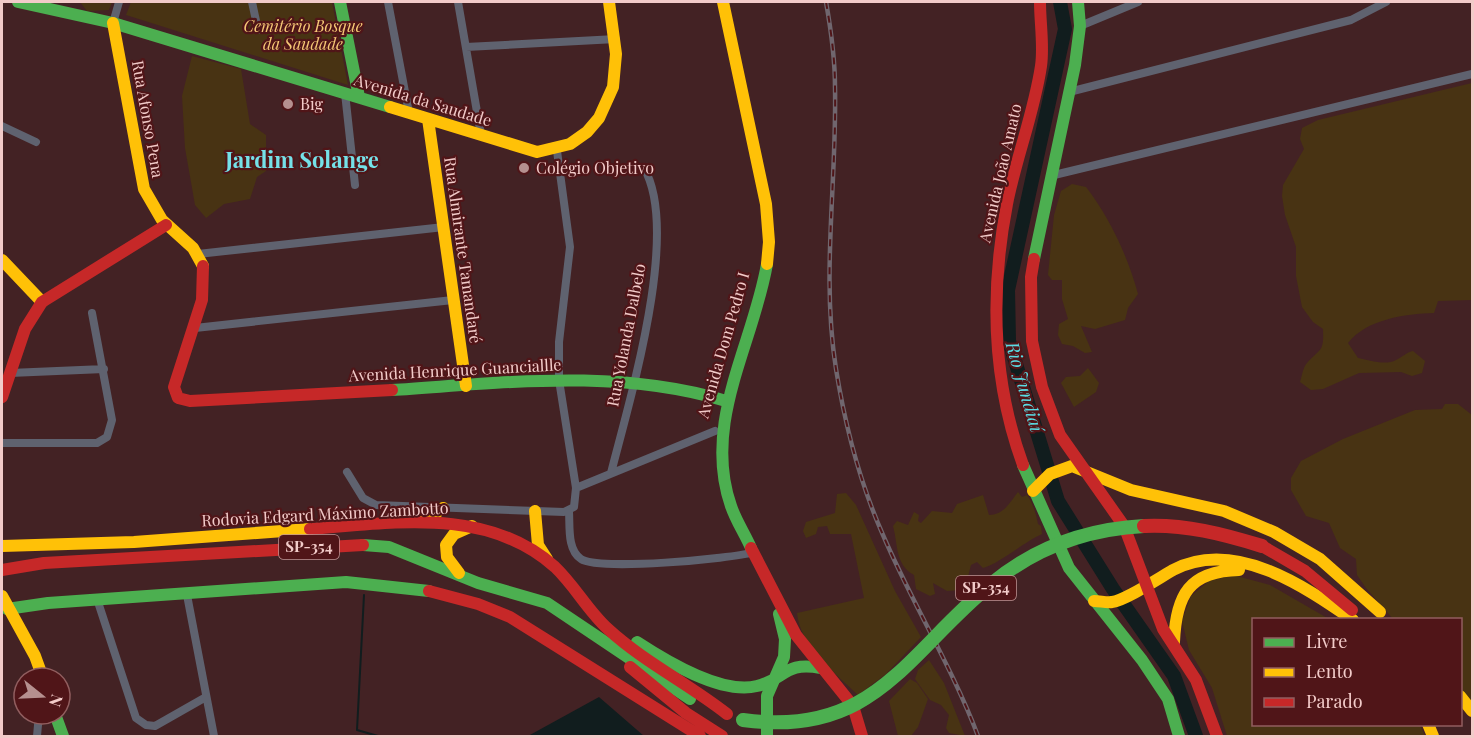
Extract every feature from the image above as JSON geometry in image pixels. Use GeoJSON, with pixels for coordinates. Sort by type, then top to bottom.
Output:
{"type":"FeatureCollection","features":[{"type":"Feature","properties":{"kind":"main road","name":"Avenida da Saudade"},"geometry":{"type":"LineString","coordinates":[[18,2],[113,23],[537,152],[557,152]]}},
{"type":"Feature","properties":{"kind":"main road"},"geometry":{"type":"LineString","coordinates":[[340,2],[359,98]]}},
{"type":"Feature","properties":{"kind":"main road"},"geometry":{"type":"LineString","coordinates":[[557,152],[581,138],[598,122],[608,104],[617,70],[616,39],[609,2]]}},
{"type":"Feature","properties":{"kind":"main road","name":"Avenida Dom Pedro I"},"geometry":{"type":"LineString","coordinates":[[716,2],[751,155],[763,238],[763,267],[753,312],[723,400],[715,431],[715,453],[722,496],[731,524],[751,553]]}},
{"type":"Feature","properties":{"kind":"main road","name":"Avenida Dom Pedro I"},"geometry":{"type":"LineString","coordinates":[[723,2],[765,201],[769,247],[765,286],[759,313],[723,400],[720,433],[725,488],[751,553],[767,582]]}},
{"type":"Feature","properties":{"kind":"main road","name":"Avenida João Amato"},"geometry":{"type":"LineString","coordinates":[[1040,2],[1041,64],[1006,208],[997,264],[995,336],[1012,434],[1033,491],[1069,568],[1142,660],[1168,699],[1179,736]]}},
{"type":"Feature","properties":{"kind":"main road"},"geometry":{"type":"LineString","coordinates":[[1078,2],[1080,26],[1069,92],[1030,277],[1032,341],[1042,387],[1060,435],[1124,526],[1143,587],[1163,629],[1174,642],[1207,700],[1217,736]]}},
{"type":"Feature","properties":{"kind":"main road","name":"Rua Afonso Pena"},"geometry":{"type":"LineString","coordinates":[[113,23],[144,189],[166,225],[193,249]]}},
{"type":"Feature","properties":{"kind":"main road","name":"Rua Almirante Tamandaré"},"geometry":{"type":"LineString","coordinates":[[428,119],[466,386]]}},
{"type":"Feature","properties":{"kind":"main road"},"geometry":{"type":"LineString","coordinates":[[2,397],[26,328],[42,302],[166,225]]}},
{"type":"Feature","properties":{"kind":"main road"},"geometry":{"type":"LineString","coordinates":[[147,236],[167,236],[193,249],[202,267],[203,288],[195,328]]}},
{"type":"Feature","properties":{"kind":"main road"},"geometry":{"type":"LineString","coordinates":[[2,260],[16,272],[42,302]]}},
{"type":"Feature","properties":{"kind":"main road","name":"Avenida Henrique Guanciallle"},"geometry":{"type":"LineString","coordinates":[[195,328],[174,387],[178,398],[190,401],[559,380],[635,381],[723,400]]}},
{"type":"Feature","properties":{"kind":"main road"},"geometry":{"type":"LineString","coordinates":[[1033,491],[1042,478],[1065,466],[1087,471],[1131,490],[1198,503],[1232,514],[1281,536],[1330,566],[1384,616]]}},
{"type":"Feature","properties":{"kind":"main road"},"geometry":{"type":"LineString","coordinates":[[424,521],[443,508]]}},
{"type":"Feature","properties":{"kind":"main road"},"geometry":{"type":"LineString","coordinates":[[535,511],[538,545],[550,563]]}},
{"type":"Feature","properties":{"kind":"main road","name":"Rodovia Edgard Máximo Zambotto"},"geometry":{"type":"LineString","coordinates":[[2,546],[134,542],[424,521],[474,526],[506,536],[531,549],[550,563],[576,590],[591,612],[609,629],[727,714]]}},
{"type":"Feature","properties":{"kind":"main road","name":"Rodovia Edgard Máximo Zambotto"},"geometry":{"type":"LineString","coordinates":[[2,570],[44,563],[355,544],[404,551],[463,577],[547,603],[698,704],[761,725],[797,727],[848,715],[877,698],[993,582],[1021,562],[1085,534],[1137,525],[1176,525],[1213,530],[1262,546],[1289,561],[1340,597],[1360,618]]}},
{"type":"Feature","properties":{"kind":"main road"},"geometry":{"type":"LineString","coordinates":[[463,577],[450,564],[445,554],[445,545],[450,536],[474,526]]}},
{"type":"Feature","properties":{"kind":"main road"},"geometry":{"type":"LineString","coordinates":[[1094,601],[1113,602],[1185,564],[1208,559],[1232,561],[1302,585],[1350,618]]}},
{"type":"Feature","properties":{"kind":"main road","name":"Rodovia Edgard Máximo Zambotto"},"geometry":{"type":"LineString","coordinates":[[1289,561],[1323,573],[1384,616]]}},
{"type":"Feature","properties":{"kind":"main road"},"geometry":{"type":"LineString","coordinates":[[1174,642],[1178,605],[1189,585],[1209,572],[1228,569],[1264,571]]}},
{"type":"Feature","properties":{"kind":"main road"},"geometry":{"type":"LineString","coordinates":[[4,603],[98,602],[346,582],[433,591],[510,617],[700,736]]}},
{"type":"Feature","properties":{"kind":"main road"},"geometry":{"type":"LineString","coordinates":[[767,582],[795,634],[821,668],[854,704],[862,736]]}},
{"type":"Feature","properties":{"kind":"main road"},"geometry":{"type":"LineString","coordinates":[[767,582],[780,616],[785,639],[784,657],[774,678],[765,712],[767,736]]}},
{"type":"Feature","properties":{"kind":"main road"},"geometry":{"type":"LineString","coordinates":[[576,590],[640,644],[727,686],[746,688],[774,678],[794,664],[821,668]]}},
{"type":"Feature","properties":{"kind":"main road"},"geometry":{"type":"LineString","coordinates":[[4,603],[39,666]]}},
{"type":"Feature","properties":{"kind":"main road"},"geometry":{"type":"LineString","coordinates":[[597,638],[686,713],[722,736]]}},
{"type":"Feature","properties":{"kind":"main road"},"geometry":{"type":"LineString","coordinates":[[1462,697],[1473,711]]}},
{"type":"Feature","properties":{"kind":"street"},"geometry":{"type":"LineString","coordinates":[[113,23],[119,2]]}},
{"type":"Feature","properties":{"kind":"street"},"geometry":{"type":"LineString","coordinates":[[252,2],[258,30]]}},
{"type":"Feature","properties":{"kind":"street"},"geometry":{"type":"LineString","coordinates":[[388,2],[409,113]]}},
{"type":"Feature","properties":{"kind":"street"},"geometry":{"type":"LineString","coordinates":[[458,2],[481,135]]}},
{"type":"Feature","properties":{"kind":"street"},"geometry":{"type":"LineString","coordinates":[[1080,26],[1138,2]]}},
{"type":"Feature","properties":{"kind":"street"},"geometry":{"type":"LineString","coordinates":[[1069,92],[1350,20],[1386,2]]}},
{"type":"Feature","properties":{"kind":"street"},"geometry":{"type":"LineString","coordinates":[[466,47],[616,39]]}},
{"type":"Feature","properties":{"kind":"street"},"geometry":{"type":"LineString","coordinates":[[1050,176],[1473,74]]}},
{"type":"Feature","properties":{"kind":"street"},"geometry":{"type":"LineString","coordinates":[[345,93],[355,185]]}},
{"type":"Feature","properties":{"kind":"street"},"geometry":{"type":"LineString","coordinates":[[2,126],[36,142]]}},
{"type":"Feature","properties":{"kind":"street"},"geometry":{"type":"LineString","coordinates":[[557,152],[570,247],[559,342],[559,380],[576,488],[577,502],[569,512],[571,543],[580,559],[589,563],[637,564],[751,553]]}},
{"type":"Feature","properties":{"kind":"street","name":"Rua Yolanda Dalbelo"},"geometry":{"type":"LineString","coordinates":[[611,473],[635,381],[652,296],[657,257],[654,185],[644,168]]}},
{"type":"Feature","properties":{"kind":"street"},"geometry":{"type":"LineString","coordinates":[[193,249],[444,227]]}},
{"type":"Feature","properties":{"kind":"street"},"geometry":{"type":"LineString","coordinates":[[195,328],[453,300]]}},
{"type":"Feature","properties":{"kind":"street"},"geometry":{"type":"LineString","coordinates":[[2,443],[97,442],[107,437],[112,420],[92,314]]}},
{"type":"Feature","properties":{"kind":"street"},"geometry":{"type":"LineString","coordinates":[[10,373],[104,369]]}},
{"type":"Feature","properties":{"kind":"street"},"geometry":{"type":"LineString","coordinates":[[576,488],[715,431]]}},
{"type":"Feature","properties":{"kind":"street"},"geometry":{"type":"LineString","coordinates":[[347,472],[369,503],[569,512]]}},
{"type":"Feature","properties":{"kind":"street"},"geometry":{"type":"LineString","coordinates":[[187,595],[214,736]]}},
{"type":"Feature","properties":{"kind":"street"},"geometry":{"type":"LineString","coordinates":[[98,602],[136,718],[146,725],[155,726],[206,697]]}},
{"type":"Feature","properties":{"kind":"green space"},"geometry":{"type":"Polygon","coordinates":[[[80,2],[112,2],[109,10],[87,11],[80,2]]]}},
{"type":"Feature","properties":{"kind":"green space","name":"Cemitério Bosque da Saudade"},"geometry":{"type":"Polygon","coordinates":[[[131,2],[332,2],[348,85],[126,15],[131,2]]]}},
{"type":"Feature","properties":{"kind":"green space"},"geometry":{"type":"Polygon","coordinates":[[[192,56],[241,69],[250,124],[266,135],[266,171],[257,177],[250,199],[224,204],[206,218],[195,205],[185,148],[182,96],[192,56]]]}},
{"type":"Feature","properties":{"kind":"green space"},"geometry":{"type":"Polygon","coordinates":[[[1472,83],[1472,300],[1438,301],[1434,313],[1387,319],[1365,328],[1348,343],[1358,358],[1377,362],[1392,362],[1413,351],[1425,361],[1422,373],[1412,376],[1401,372],[1359,373],[1323,389],[1311,390],[1300,382],[1306,365],[1322,346],[1323,329],[1313,322],[1302,307],[1296,276],[1296,247],[1285,215],[1282,196],[1283,185],[1304,149],[1300,139],[1302,128],[1318,120],[1472,83]]]}},
{"type":"Feature","properties":{"kind":"green space"},"geometry":{"type":"Polygon","coordinates":[[[1072,184],[1086,187],[1103,212],[1129,266],[1138,294],[1128,308],[1125,320],[1095,329],[1081,326],[1092,352],[1085,353],[1073,346],[1062,344],[1058,335],[1059,324],[1068,319],[1062,299],[1062,280],[1052,280],[1048,275],[1054,215],[1061,191],[1072,184]]]}},
{"type":"Feature","properties":{"kind":"green space"},"geometry":{"type":"Polygon","coordinates":[[[1088,368],[1099,383],[1096,392],[1074,407],[1061,383],[1066,377],[1080,376],[1088,368]]]}},
{"type":"Feature","properties":{"kind":"green space"},"geometry":{"type":"Polygon","coordinates":[[[1445,404],[1458,404],[1472,415],[1472,705],[1462,691],[1462,618],[1392,618],[1357,575],[1356,559],[1340,548],[1329,523],[1306,516],[1291,490],[1291,478],[1301,461],[1343,439],[1415,410],[1442,409],[1445,404]]]}},
{"type":"Feature","properties":{"kind":"green space"},"geometry":{"type":"Polygon","coordinates":[[[1018,492],[1022,497],[1027,495],[1029,498],[1042,534],[989,566],[983,568],[977,562],[971,565],[966,584],[961,585],[960,590],[947,591],[933,583],[935,594],[930,596],[916,589],[914,575],[903,566],[898,553],[893,526],[897,521],[908,525],[914,512],[919,515],[918,521],[921,523],[932,511],[952,513],[957,504],[983,495],[989,515],[999,513],[1018,492]]]}},
{"type":"Feature","properties":{"kind":"green space"},"geometry":{"type":"Polygon","coordinates":[[[846,493],[856,505],[895,591],[921,637],[886,674],[858,695],[830,669],[812,648],[805,637],[797,613],[864,598],[851,534],[830,534],[827,526],[818,527],[816,534],[806,538],[803,531],[806,522],[835,513],[837,494],[846,493]]]}},
{"type":"Feature","properties":{"kind":"green space"},"geometry":{"type":"Polygon","coordinates":[[[1233,575],[1270,585],[1327,618],[1252,618],[1252,726],[1420,726],[1425,736],[1227,736],[1212,688],[1189,650],[1182,621],[1191,596],[1209,581],[1233,575]]]}},
{"type":"Feature","properties":{"kind":"green space"},"geometry":{"type":"Polygon","coordinates":[[[929,660],[944,683],[965,736],[949,733],[946,728],[949,715],[941,705],[930,700],[915,679],[918,670],[929,660]]]}},
{"type":"Feature","properties":{"kind":"green space"},"geometry":{"type":"Polygon","coordinates":[[[910,679],[917,683],[928,699],[918,727],[911,736],[898,736],[889,701],[910,679]]]}},
{"type":"Feature","properties":{"kind":"shaded area"},"geometry":{"type":"Polygon","coordinates":[[[599,697],[644,736],[528,736],[599,697]]]}},
{"type":"Feature","properties":{"kind":"waterway","name":"Rio Jundiaí"},"geometry":{"type":"LineString","coordinates":[[1060,2],[1065,29],[1008,290],[1009,341],[1058,501],[1113,589],[1174,676],[1196,736]]}},
{"type":"Feature","properties":{"kind":"waterway"},"geometry":{"type":"LineString","coordinates":[[364,595],[357,730],[378,736]]}},
{"type":"Feature","properties":{"kind":"railway"},"geometry":{"type":"LineString","coordinates":[[826,2],[835,87],[830,299],[836,369],[844,411],[854,454],[875,515],[894,560],[968,710],[978,736]]}},
{"type":"Feature","properties":{"kind":"traffic: fast"},"geometry":{"type":"LineString","coordinates":[[18,2],[113,23],[390,107]]}},
{"type":"Feature","properties":{"kind":"traffic: fast"},"geometry":{"type":"LineString","coordinates":[[340,2],[359,97]]}},
{"type":"Feature","properties":{"kind":"traffic: fast"},"geometry":{"type":"LineString","coordinates":[[1034,259],[1075,65],[1080,26],[1078,2]]}},
{"type":"Feature","properties":{"kind":"traffic: fast"},"geometry":{"type":"LineString","coordinates":[[751,548],[731,506],[724,475],[722,445],[733,384],[767,264]]}},
{"type":"Feature","properties":{"kind":"traffic: fast"},"geometry":{"type":"LineString","coordinates":[[392,390],[560,380],[602,381],[644,384],[726,401]]}},
{"type":"Feature","properties":{"kind":"traffic: fast"},"geometry":{"type":"LineString","coordinates":[[1023,465],[1069,568],[1142,660],[1168,699],[1179,736]]}},
{"type":"Feature","properties":{"kind":"traffic: fast"},"geometry":{"type":"LineString","coordinates":[[743,720],[788,722],[825,716],[857,703],[884,685],[961,611],[1007,572],[1043,551],[1082,536],[1144,526]]}},
{"type":"Feature","properties":{"kind":"traffic: fast"},"geometry":{"type":"LineString","coordinates":[[363,545],[389,547],[478,583],[547,603],[690,699]]}},
{"type":"Feature","properties":{"kind":"traffic: fast"},"geometry":{"type":"LineString","coordinates":[[7,609],[48,603],[346,582],[429,591]]}},
{"type":"Feature","properties":{"kind":"traffic: fast"},"geometry":{"type":"LineString","coordinates":[[767,736],[767,696],[784,657],[785,639],[779,614]]}},
{"type":"Feature","properties":{"kind":"traffic: fast"},"geometry":{"type":"LineString","coordinates":[[637,642],[678,667],[727,686],[757,686],[799,667],[821,668]]}},
{"type":"Feature","properties":{"kind":"traffic: fast"},"geometry":{"type":"LineString","coordinates":[[59,726],[63,736]]}},
{"type":"Feature","properties":{"kind":"traffic: slow"},"geometry":{"type":"LineString","coordinates":[[390,107],[537,152],[570,144],[587,132],[599,118],[613,87],[616,54],[609,2]]}},
{"type":"Feature","properties":{"kind":"traffic: slow"},"geometry":{"type":"LineString","coordinates":[[723,2],[766,204],[769,242],[767,264]]}},
{"type":"Feature","properties":{"kind":"traffic: slow"},"geometry":{"type":"LineString","coordinates":[[113,23],[144,189],[162,220],[193,248],[203,266]]}},
{"type":"Feature","properties":{"kind":"traffic: slow"},"geometry":{"type":"LineString","coordinates":[[428,119],[466,386]]}},
{"type":"Feature","properties":{"kind":"traffic: slow"},"geometry":{"type":"LineString","coordinates":[[2,260],[42,302]]}},
{"type":"Feature","properties":{"kind":"traffic: slow"},"geometry":{"type":"LineString","coordinates":[[1033,491],[1050,474],[1072,466],[1131,490],[1224,511],[1274,532],[1320,559],[1380,612]]}},
{"type":"Feature","properties":{"kind":"traffic: slow"},"geometry":{"type":"LineString","coordinates":[[424,521],[443,508]]}},
{"type":"Feature","properties":{"kind":"traffic: slow"},"geometry":{"type":"LineString","coordinates":[[535,511],[538,545],[547,559]]}},
{"type":"Feature","properties":{"kind":"traffic: slow"},"geometry":{"type":"LineString","coordinates":[[459,573],[447,557],[446,545],[454,534],[472,526]]}},
{"type":"Feature","properties":{"kind":"traffic: slow"},"geometry":{"type":"LineString","coordinates":[[2,546],[134,542],[310,529]]}},
{"type":"Feature","properties":{"kind":"traffic: slow"},"geometry":{"type":"LineString","coordinates":[[1094,601],[1118,600],[1173,570],[1196,562],[1220,560],[1244,563],[1268,570],[1313,593],[1350,618]]}},
{"type":"Feature","properties":{"kind":"traffic: slow"},"geometry":{"type":"LineString","coordinates":[[1174,642],[1178,611],[1188,589],[1208,575],[1239,570]]}},
{"type":"Feature","properties":{"kind":"traffic: slow"},"geometry":{"type":"LineString","coordinates":[[2,596],[39,666]]}},
{"type":"Feature","properties":{"kind":"traffic: slow"},"geometry":{"type":"LineString","coordinates":[[1462,698],[1472,711]]}},
{"type":"Feature","properties":{"kind":"traffic: slow"},"geometry":{"type":"LineString","coordinates":[[1429,726],[1433,736]]}},
{"type":"Feature","properties":{"kind":"traffic: jam"},"geometry":{"type":"LineString","coordinates":[[1023,465],[1005,401],[997,336],[996,303],[1007,204],[1041,66],[1040,2]]}},
{"type":"Feature","properties":{"kind":"traffic: jam"},"geometry":{"type":"LineString","coordinates":[[2,397],[25,329],[42,302],[166,225]]}},
{"type":"Feature","properties":{"kind":"traffic: jam"},"geometry":{"type":"LineString","coordinates":[[1034,259],[1031,277],[1032,341],[1042,387],[1060,435],[1124,526],[1163,629],[1196,680],[1217,736]]}},
{"type":"Feature","properties":{"kind":"traffic: jam"},"geometry":{"type":"LineString","coordinates":[[203,266],[202,300],[174,387],[178,398],[190,401],[392,390]]}},
{"type":"Feature","properties":{"kind":"traffic: jam"},"geometry":{"type":"LineString","coordinates":[[310,529],[406,522],[438,523],[500,534],[528,548],[555,567],[601,622],[622,641],[727,714]]}},
{"type":"Feature","properties":{"kind":"traffic: jam"},"geometry":{"type":"LineString","coordinates":[[1144,526],[1204,531],[1262,546]]}},
{"type":"Feature","properties":{"kind":"traffic: jam"},"geometry":{"type":"LineString","coordinates":[[2,570],[44,563],[363,545]]}},
{"type":"Feature","properties":{"kind":"traffic: jam"},"geometry":{"type":"LineString","coordinates":[[1262,546],[1305,571],[1352,610]]}},
{"type":"Feature","properties":{"kind":"traffic: jam"},"geometry":{"type":"LineString","coordinates":[[751,548],[796,635],[853,706],[862,736]]}},
{"type":"Feature","properties":{"kind":"traffic: jam"},"geometry":{"type":"LineString","coordinates":[[429,591],[478,604],[510,617],[700,736]]}},
{"type":"Feature","properties":{"kind":"traffic: jam"},"geometry":{"type":"LineString","coordinates":[[630,667],[686,713],[722,736]]}},
{"type":"Feature","properties":{"kind":"place","name":"Big"},"geometry":{"type":"Point","coordinates":[288,104]}},
{"type":"Feature","properties":{"kind":"place","name":"Colégio Objetivo"},"geometry":{"type":"Point","coordinates":[524,168]}},
{"type":"Feature","properties":{"kind":"district","name":"Jardim Solange"},"geometry":{"type":"Point","coordinates":[302,160]}}]}
